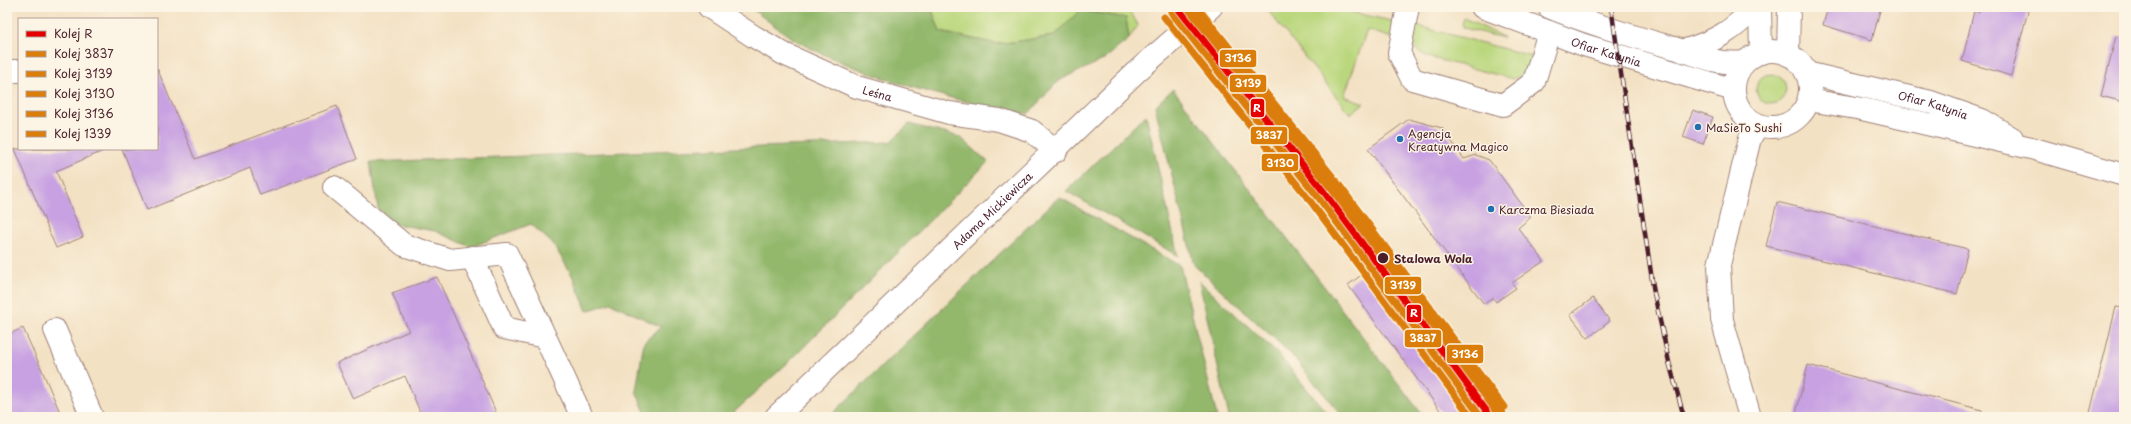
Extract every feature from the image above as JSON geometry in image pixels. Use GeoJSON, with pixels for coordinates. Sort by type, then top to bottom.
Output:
{"type":"FeatureCollection","features":[{"type":"Feature","properties":{"kind":"street","name":"Leśna"},"geometry":{"type":"LineString","coordinates":[[709,7],[753,36],[784,54],[857,88],[949,112],[998,120],[1032,131],[1056,150]]}},
{"type":"Feature","properties":{"kind":"street","name":"Adama Mickiewicza"},"geometry":{"type":"LineString","coordinates":[[776,417],[1136,72],[1211,7]]}},
{"type":"Feature","properties":{"kind":"street"},"geometry":{"type":"LineString","coordinates":[[1408,7],[1399,53],[1412,80],[1503,105],[1534,82],[1549,32]]}},
{"type":"Feature","properties":{"kind":"street","name":"Ofiar Katynia"},"geometry":{"type":"LineString","coordinates":[[1482,7],[1549,32],[1734,90]]}},
{"type":"Feature","properties":{"kind":"street","name":"Ofiar Katynia"},"geometry":{"type":"LineString","coordinates":[[1548,7],[1589,23],[1708,60],[1729,64],[1753,58]]}},
{"type":"Feature","properties":{"kind":"street"},"geometry":{"type":"LineString","coordinates":[[1683,51],[1723,36],[1755,7]]}},
{"type":"Feature","properties":{"kind":"street"},"geometry":{"type":"LineString","coordinates":[[1753,58],[1760,7]]}},
{"type":"Feature","properties":{"kind":"street"},"geometry":{"type":"LineString","coordinates":[[1788,55],[1789,7]]}},
{"type":"Feature","properties":{"kind":"street"},"geometry":{"type":"LineString","coordinates":[[1779,52],[1788,55],[1799,62],[1806,72],[1810,86],[1809,100],[1804,111],[1795,120],[1783,126],[1770,127],[1758,125],[1741,111],[1736,101],[1734,90],[1739,70],[1753,58],[1779,52]]}},
{"type":"Feature","properties":{"kind":"street"},"geometry":{"type":"LineString","coordinates":[[7,71],[18,71]]}},
{"type":"Feature","properties":{"kind":"street","name":"Ofiar Katynia"},"geometry":{"type":"LineString","coordinates":[[1806,72],[1939,105],[1982,120],[2031,148]]}},
{"type":"Feature","properties":{"kind":"street","name":"Ofiar Katynia"},"geometry":{"type":"LineString","coordinates":[[1809,100],[1862,109],[2031,148],[2124,175]]}},
{"type":"Feature","properties":{"kind":"street"},"geometry":{"type":"LineString","coordinates":[[1750,417],[1722,320],[1719,265],[1750,138],[1758,125]]}},
{"type":"Feature","properties":{"kind":"street"},"geometry":{"type":"LineString","coordinates":[[334,187],[404,245],[450,260],[508,254],[582,417]]}},
{"type":"Feature","properties":{"kind":"street"},"geometry":{"type":"LineString","coordinates":[[472,257],[504,328],[545,337]]}},
{"type":"Feature","properties":{"kind":"street"},"geometry":{"type":"LineString","coordinates":[[55,330],[92,417]]}},
{"type":"Feature","properties":{"kind":"green space"},"geometry":{"type":"Polygon","coordinates":[[[749,7],[931,7],[940,32],[998,44],[1054,36],[1080,10],[1126,18],[1129,39],[1103,60],[1058,81],[1028,114],[944,96],[890,80],[836,60],[802,44],[749,7]]]}},
{"type":"Feature","properties":{"kind":"green space"},"geometry":{"type":"Polygon","coordinates":[[[931,7],[1128,7],[1138,25],[1129,39],[1126,18],[1081,10],[1054,36],[998,44],[940,32],[931,7]]]}},
{"type":"Feature","properties":{"kind":"green space"},"geometry":{"type":"Polygon","coordinates":[[[1329,7],[1396,22],[1392,38],[1367,30],[1344,96],[1364,103],[1350,114],[1266,8],[1329,7]]]}},
{"type":"Feature","properties":{"kind":"green space"},"geometry":{"type":"Polygon","coordinates":[[[1464,18],[1503,38],[1464,28],[1462,24],[1464,18]]]}},
{"type":"Feature","properties":{"kind":"green space"},"geometry":{"type":"Polygon","coordinates":[[[1414,25],[1532,56],[1523,73],[1513,79],[1428,57],[1418,51],[1413,45],[1412,37],[1414,25]]]}},
{"type":"Feature","properties":{"kind":"green space"},"geometry":{"type":"Polygon","coordinates":[[[1771,74],[1777,75],[1785,83],[1785,95],[1777,103],[1771,104],[1765,103],[1757,95],[1756,89],[1757,83],[1765,75],[1771,74]]]}},
{"type":"Feature","properties":{"kind":"green space"},"geometry":{"type":"Polygon","coordinates":[[[1173,89],[1424,417],[1343,417],[1290,353],[1194,265],[1155,106],[1173,89]]]}},
{"type":"Feature","properties":{"kind":"green space"},"geometry":{"type":"Polygon","coordinates":[[[1146,115],[1178,256],[1066,191],[1146,115]]]}},
{"type":"Feature","properties":{"kind":"green space"},"geometry":{"type":"Polygon","coordinates":[[[909,124],[960,137],[988,162],[795,356],[729,417],[647,417],[636,391],[644,342],[661,327],[611,303],[587,311],[572,275],[553,244],[531,224],[471,247],[435,231],[395,224],[378,209],[371,162],[890,142],[909,124]]]}},
{"type":"Feature","properties":{"kind":"green space"},"geometry":{"type":"Polygon","coordinates":[[[1059,197],[1180,266],[1217,417],[829,417],[1059,197]]]}},
{"type":"Feature","properties":{"kind":"green space"},"geometry":{"type":"Polygon","coordinates":[[[1199,281],[1279,355],[1330,417],[1229,417],[1199,281]]]}},
{"type":"Feature","properties":{"kind":"building"},"geometry":{"type":"Polygon","coordinates":[[[1828,7],[1881,7],[1872,40],[1823,25],[1828,7]]]}},
{"type":"Feature","properties":{"kind":"building"},"geometry":{"type":"Polygon","coordinates":[[[1980,7],[2029,7],[2011,76],[1962,61],[1974,11],[1979,12],[1980,7]]]}},
{"type":"Feature","properties":{"kind":"building"},"geometry":{"type":"Polygon","coordinates":[[[2116,36],[2124,37],[2124,102],[2101,96],[2116,36]]]}},
{"type":"Feature","properties":{"kind":"building"},"geometry":{"type":"Polygon","coordinates":[[[158,70],[195,159],[337,106],[357,159],[260,195],[250,168],[147,210],[122,150],[158,150],[158,70]]]}},
{"type":"Feature","properties":{"kind":"building","name":"MaSieTo Sushi"},"geometry":{"type":"Polygon","coordinates":[[[1693,110],[1713,117],[1703,144],[1683,137],[1693,110]]]}},
{"type":"Feature","properties":{"kind":"building"},"geometry":{"type":"Polygon","coordinates":[[[1409,119],[1442,128],[1464,159],[1476,155],[1489,160],[1531,217],[1518,228],[1544,261],[1512,283],[1516,288],[1496,302],[1493,298],[1484,304],[1368,149],[1409,119]]]}},
{"type":"Feature","properties":{"kind":"building"},"geometry":{"type":"Polygon","coordinates":[[[15,149],[106,150],[56,171],[83,237],[56,248],[15,149]]]}},
{"type":"Feature","properties":{"kind":"building"},"geometry":{"type":"Polygon","coordinates":[[[1777,202],[1968,249],[1957,294],[1766,246],[1777,202]]]}},
{"type":"Feature","properties":{"kind":"building"},"geometry":{"type":"Polygon","coordinates":[[[1367,271],[1475,417],[1445,417],[1348,285],[1367,271]]]}},
{"type":"Feature","properties":{"kind":"building"},"geometry":{"type":"Polygon","coordinates":[[[437,277],[498,417],[422,417],[405,376],[353,399],[337,363],[409,331],[392,293],[437,277]]]}},
{"type":"Feature","properties":{"kind":"building"},"geometry":{"type":"Polygon","coordinates":[[[1593,298],[1610,321],[1588,338],[1570,315],[1593,298]]]}},
{"type":"Feature","properties":{"kind":"building"},"geometry":{"type":"Polygon","coordinates":[[[2116,307],[2124,308],[2124,417],[2089,417],[2116,307]]]}},
{"type":"Feature","properties":{"kind":"building"},"geometry":{"type":"Polygon","coordinates":[[[23,328],[62,417],[7,417],[7,335],[23,328]]]}},
{"type":"Feature","properties":{"kind":"building"},"geometry":{"type":"Polygon","coordinates":[[[1808,365],[1982,410],[1981,417],[1795,417],[1808,365]]]}},
{"type":"Feature","properties":{"kind":"railway"},"geometry":{"type":"LineString","coordinates":[[1611,7],[1654,293],[1669,362],[1684,417]]}},
{"type":"Feature","properties":{"kind":"rail line","name":"R"},"geometry":{"type":"LineString","coordinates":[[1177,7],[1324,192],[1491,417]]}},
{"type":"Feature","properties":{"kind":"rail line","name":"3139"},"geometry":{"type":"LineString","coordinates":[[1187,7],[1330,187],[1497,412]]}},
{"type":"Feature","properties":{"kind":"rail line","name":"3136"},"geometry":{"type":"LineString","coordinates":[[1197,7],[1337,182],[1504,407]]}},
{"type":"Feature","properties":{"kind":"rail line","name":"3837"},"geometry":{"type":"LineString","coordinates":[[1171,12],[1318,197],[1481,417]]}},
{"type":"Feature","properties":{"kind":"rail line","name":"1339"},"geometry":{"type":"LineString","coordinates":[[1197,12],[1335,186],[1505,417]]}},
{"type":"Feature","properties":{"kind":"rail line","name":"3130"},"geometry":{"type":"LineString","coordinates":[[1164,17],[1311,202],[1471,417]]}},
{"type":"Feature","properties":{"kind":"place","name":"MaSieTo Sushi"},"geometry":{"type":"Point","coordinates":[1698,127]}},
{"type":"Feature","properties":{"kind":"place","name":"Agencja Kreatywna Magico"},"geometry":{"type":"Point","coordinates":[1400,139]}},
{"type":"Feature","properties":{"kind":"place","name":"Karczma Biesiada"},"geometry":{"type":"Point","coordinates":[1491,209]}},
{"type":"Feature","properties":{"kind":"place","name":"Stalowa Wola"},"geometry":{"type":"Point","coordinates":[1383,258]}}]}
